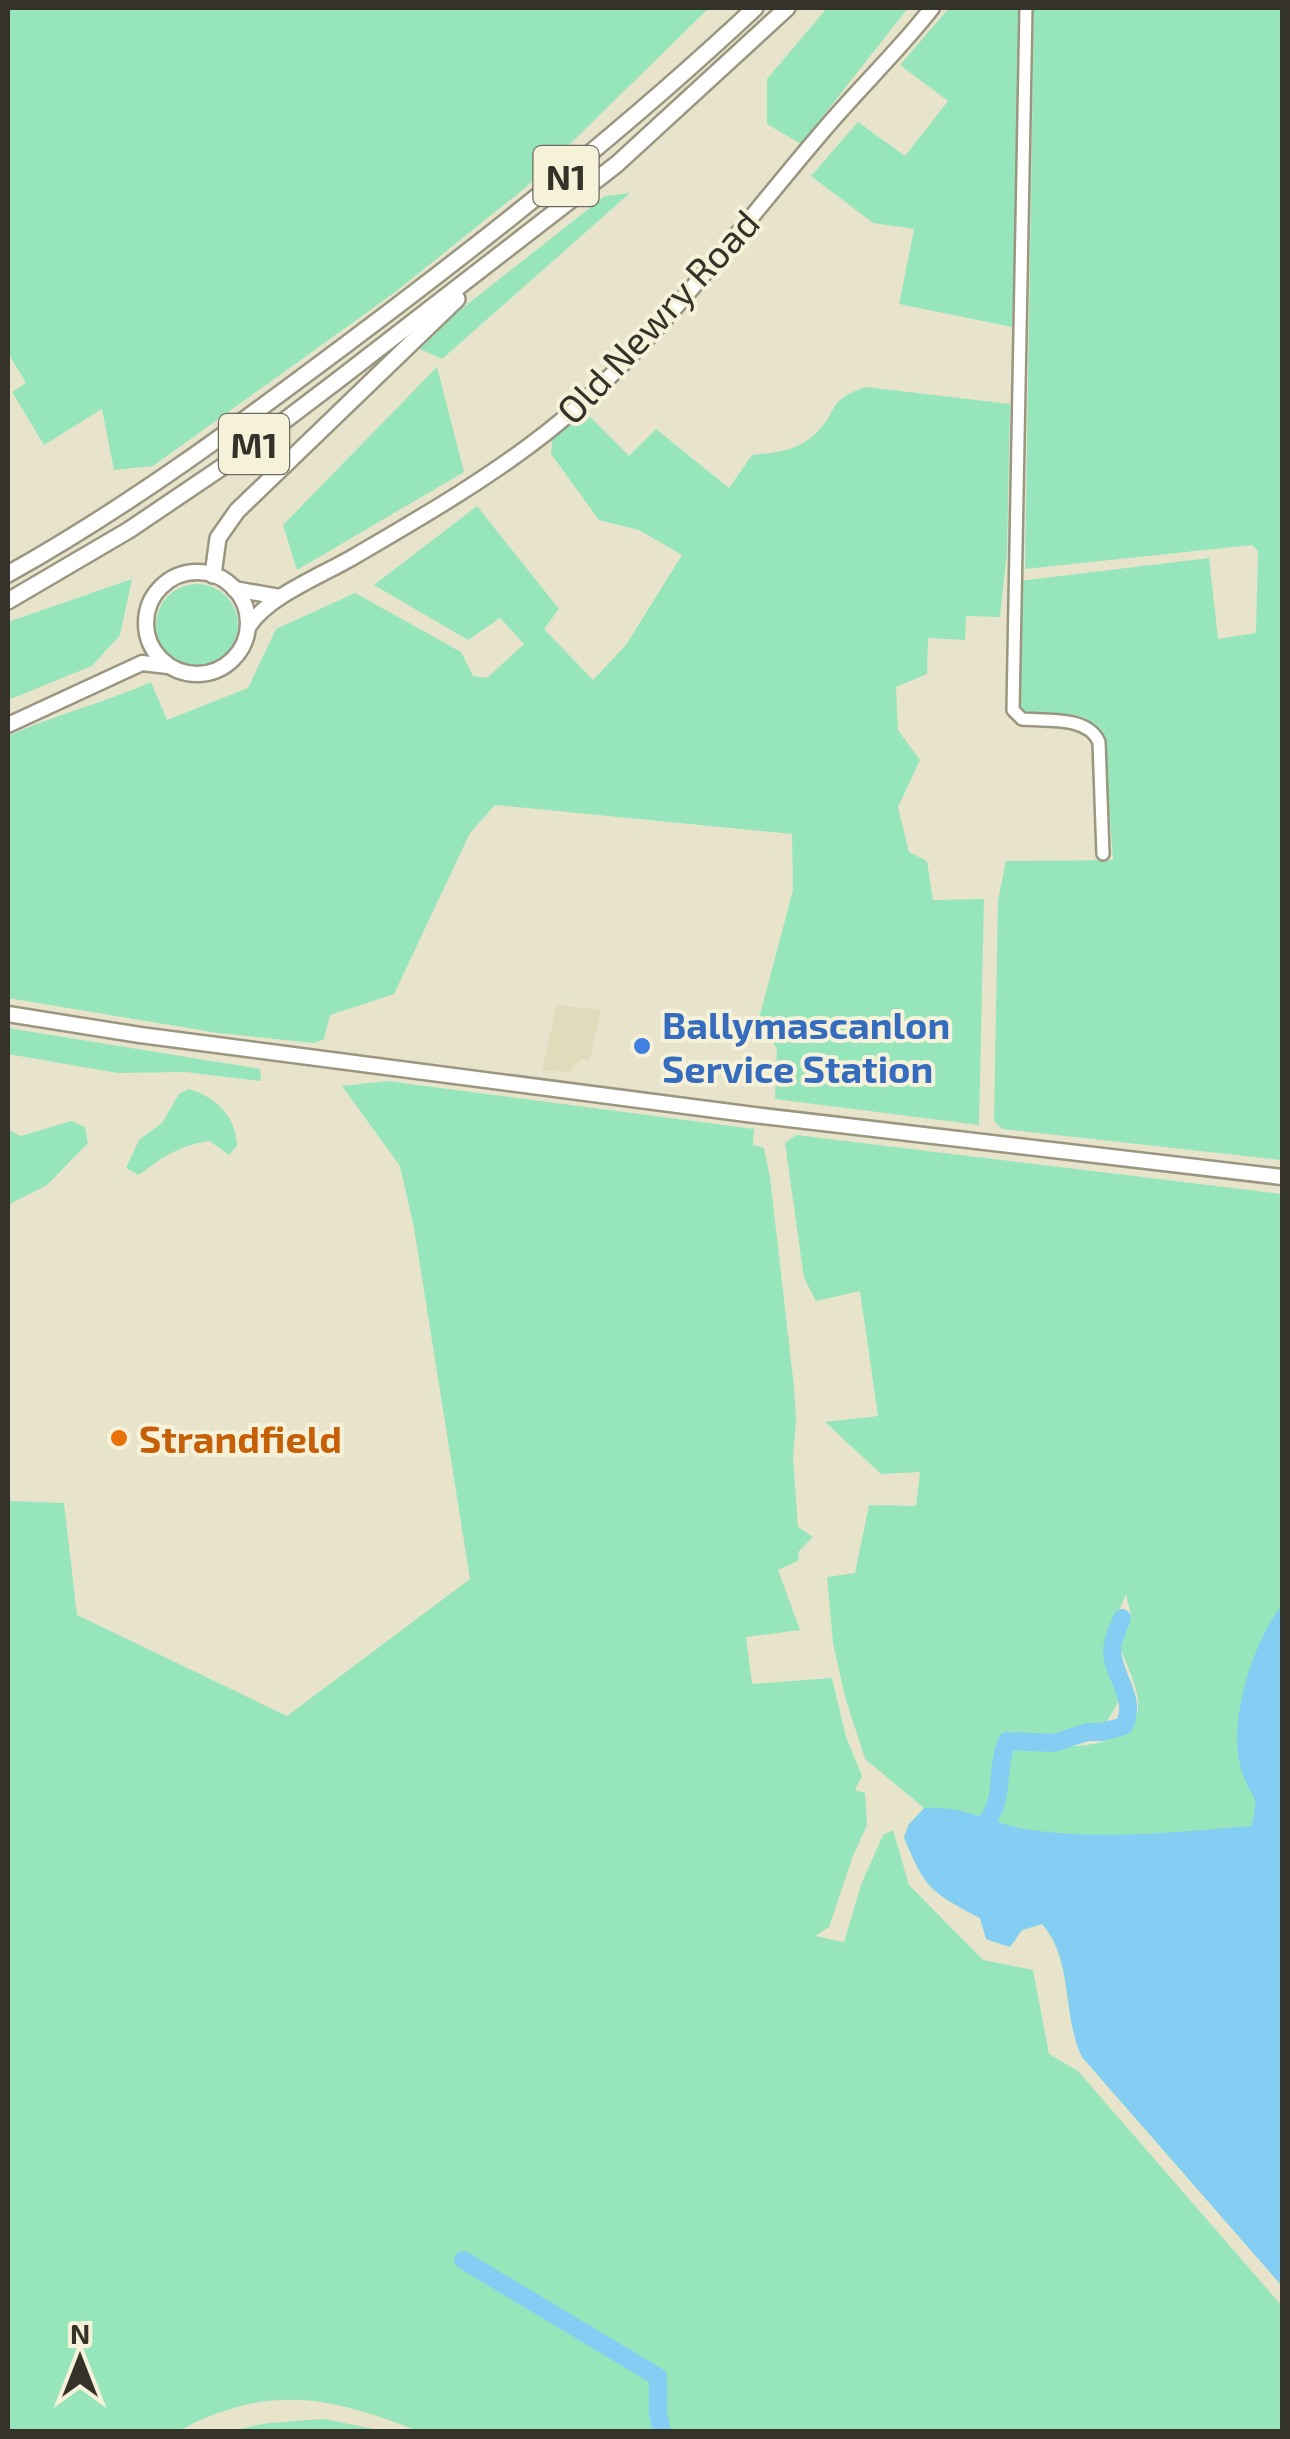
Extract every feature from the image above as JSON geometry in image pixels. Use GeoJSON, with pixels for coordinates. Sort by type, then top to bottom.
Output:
{"type":"FeatureCollection","features":[{"type":"Feature","properties":{"kind":"highway","name":"N1"},"geometry":{"type":"LineString","coordinates":[[113,512],[221,439],[525,210],[755,8]]}},
{"type":"Feature","properties":{"kind":"highway","name":"N1"},"geometry":{"type":"LineString","coordinates":[[486,266],[617,164],[788,8]]}},
{"type":"Feature","properties":{"kind":"highway"},"geometry":{"type":"LineString","coordinates":[[213,575],[218,538],[237,512],[450,307],[486,266]]}},
{"type":"Feature","properties":{"kind":"highway","name":"M1"},"geometry":{"type":"LineString","coordinates":[[8,601],[129,530],[234,460],[486,266]]}},
{"type":"Feature","properties":{"kind":"highway"},"geometry":{"type":"LineString","coordinates":[[8,562],[113,512]]}},
{"type":"Feature","properties":{"kind":"highway"},"geometry":{"type":"LineString","coordinates":[[8,574],[113,512]]}},
{"type":"Feature","properties":{"kind":"main road","name":"Old Newry Road"},"geometry":{"type":"LineString","coordinates":[[248,626],[280,597],[457,496],[546,433],[603,384],[932,8]]}},
{"type":"Feature","properties":{"kind":"main road"},"geometry":{"type":"LineString","coordinates":[[170,666],[149,640],[146,624],[156,594],[181,575],[213,575],[234,589],[280,597]]}},
{"type":"Feature","properties":{"kind":"main road"},"geometry":{"type":"LineString","coordinates":[[8,724],[142,663],[170,666],[186,673],[204,674],[220,669],[235,658],[244,644],[248,626],[246,609],[234,589]]}},
{"type":"Feature","properties":{"kind":"main road"},"geometry":{"type":"LineString","coordinates":[[142,663],[149,640]]}},
{"type":"Feature","properties":{"kind":"main road"},"geometry":{"type":"LineString","coordinates":[[8,1014],[140,1036],[754,1115],[1282,1177]]}},
{"type":"Feature","properties":{"kind":"street"},"geometry":{"type":"LineString","coordinates":[[1026,8],[1014,710],[1022,719],[1082,724],[1094,730],[1099,742],[1103,854]]}},
{"type":"Feature","properties":{"kind":"shaded area"},"geometry":{"type":"Polygon","coordinates":[[[557,1005],[601,1010],[590,1060],[581,1059],[569,1072],[542,1070],[557,1005]]]}},
{"type":"Feature","properties":{"kind":"green space"},"geometry":{"type":"Polygon","coordinates":[[[8,8],[709,8],[525,188],[394,293],[153,466],[114,470],[102,409],[44,445],[12,392],[26,383],[8,353],[8,8]]]}},
{"type":"Feature","properties":{"kind":"green space"},"geometry":{"type":"Polygon","coordinates":[[[827,8],[908,8],[801,144],[767,124],[767,79],[827,8]]]}},
{"type":"Feature","properties":{"kind":"green space"},"geometry":{"type":"Polygon","coordinates":[[[949,8],[1021,8],[1012,327],[899,304],[914,229],[873,223],[811,176],[858,122],[905,156],[948,101],[900,65],[949,8]]]}},
{"type":"Feature","properties":{"kind":"green space"},"geometry":{"type":"Polygon","coordinates":[[[1034,8],[1282,8],[1282,1160],[1002,1129],[994,1121],[998,900],[1006,861],[1113,860],[1103,732],[1084,718],[1023,714],[1018,709],[1019,581],[1209,558],[1218,639],[1256,633],[1258,551],[1252,545],[1025,569],[1034,8]]]}},
{"type":"Feature","properties":{"kind":"green space"},"geometry":{"type":"Polygon","coordinates":[[[630,193],[442,359],[420,349],[455,314],[605,196],[630,193]]]}},
{"type":"Feature","properties":{"kind":"green space"},"geometry":{"type":"Polygon","coordinates":[[[437,367],[464,472],[297,570],[283,525],[437,367]]]}},
{"type":"Feature","properties":{"kind":"green space"},"geometry":{"type":"Polygon","coordinates":[[[866,387],[1010,404],[1007,552],[1000,617],[966,616],[965,640],[928,638],[927,674],[896,687],[898,730],[920,760],[898,807],[909,852],[927,861],[933,900],[984,899],[979,1125],[775,1099],[777,1049],[759,1018],[793,890],[792,834],[495,805],[470,833],[394,994],[330,1015],[324,1039],[314,1043],[218,1033],[8,998],[8,736],[151,682],[167,720],[248,688],[276,629],[355,593],[461,652],[473,676],[487,678],[524,644],[500,618],[468,640],[374,585],[477,506],[559,609],[544,629],[593,680],[626,645],[682,555],[639,530],[599,520],[551,454],[553,434],[584,411],[629,456],[656,429],[729,488],[752,455],[800,445],[822,427],[838,402],[866,387]]]}},
{"type":"Feature","properties":{"kind":"green space"},"geometry":{"type":"Polygon","coordinates":[[[132,579],[120,635],[92,666],[8,700],[8,622],[132,579]]]}},
{"type":"Feature","properties":{"kind":"green space"},"geometry":{"type":"Polygon","coordinates":[[[189,584],[205,584],[231,602],[238,625],[235,641],[226,654],[205,666],[189,666],[163,648],[156,633],[156,617],[174,591],[189,584]]]}},
{"type":"Feature","properties":{"kind":"green space"},"geometry":{"type":"Polygon","coordinates":[[[8,1028],[260,1069],[261,1081],[185,1072],[118,1073],[8,1054],[8,1028]]]}},
{"type":"Feature","properties":{"kind":"green space"},"geometry":{"type":"Polygon","coordinates":[[[387,1081],[754,1129],[753,1145],[764,1148],[770,1177],[794,1387],[793,1458],[798,1527],[813,1537],[799,1551],[798,1561],[778,1570],[800,1630],[746,1637],[752,1684],[832,1678],[846,1737],[862,1776],[855,1790],[865,1793],[867,1825],[829,1927],[815,1936],[844,1942],[861,1885],[883,1835],[893,1830],[909,1885],[983,1960],[1033,1970],[1049,2054],[1078,2071],[1282,2306],[1282,2431],[421,2432],[357,2410],[299,2400],[242,2406],[178,2431],[8,2431],[8,1501],[64,1503],[77,1615],[287,1716],[470,1579],[414,1228],[400,1166],[342,1086],[387,1081]]]}},
{"type":"Feature","properties":{"kind":"green space"},"geometry":{"type":"Polygon","coordinates":[[[189,1089],[223,1109],[233,1126],[237,1146],[229,1155],[210,1141],[199,1143],[172,1153],[139,1175],[126,1168],[139,1140],[162,1123],[179,1094],[189,1089]]]}},
{"type":"Feature","properties":{"kind":"green space"},"geometry":{"type":"Polygon","coordinates":[[[71,1121],[85,1127],[88,1143],[47,1185],[8,1205],[8,1130],[21,1136],[71,1121]]]}},
{"type":"Feature","properties":{"kind":"green space"},"geometry":{"type":"Polygon","coordinates":[[[796,1135],[1282,1194],[1282,2081],[984,1837],[1005,1801],[1005,1758],[1011,1744],[1087,1745],[1123,1733],[1134,1721],[1136,1690],[1119,1645],[1131,1614],[1126,1594],[1107,1639],[1121,1697],[1105,1725],[1086,1725],[1055,1736],[1010,1732],[998,1748],[993,1796],[972,1831],[1031,1898],[1282,2286],[1082,2057],[1059,1954],[1042,1924],[1022,1930],[1010,1947],[986,1939],[980,1918],[931,1887],[911,1854],[904,1837],[909,1824],[924,1808],[865,1759],[833,1643],[827,1577],[855,1573],[869,1505],[916,1506],[920,1472],[881,1474],[825,1422],[878,1416],[860,1291],[816,1301],[804,1278],[785,1143],[796,1135]]]}},
{"type":"Feature","properties":{"kind":"green space"},"geometry":{"type":"Polygon","coordinates":[[[324,2419],[384,2431],[229,2431],[268,2423],[324,2419]]]}},
{"type":"Feature","properties":{"kind":"water"},"geometry":{"type":"Polygon","coordinates":[[[1282,1605],[1282,2286],[1082,2057],[1059,1953],[1042,1924],[1022,1930],[1010,1947],[986,1939],[980,1918],[950,1902],[924,1879],[904,1837],[909,1824],[925,1808],[954,1809],[1017,1827],[1058,1833],[1141,1834],[1251,1826],[1255,1802],[1238,1756],[1240,1711],[1252,1663],[1282,1605]]]}},
{"type":"Feature","properties":{"kind":"waterway"},"geometry":{"type":"LineString","coordinates":[[973,1836],[997,1802],[1007,1741],[1054,1743],[1124,1726],[1128,1706],[1112,1649],[1122,1618]]}},
{"type":"Feature","properties":{"kind":"waterway"},"geometry":{"type":"LineString","coordinates":[[463,2260],[658,2377],[662,2432]]}},
{"type":"Feature","properties":{"kind":"place","name":"Ballymascanlon Service Station"},"geometry":{"type":"Point","coordinates":[642,1046]}},
{"type":"Feature","properties":{"kind":"place","name":"Strandfield"},"geometry":{"type":"Point","coordinates":[119,1438]}}]}
